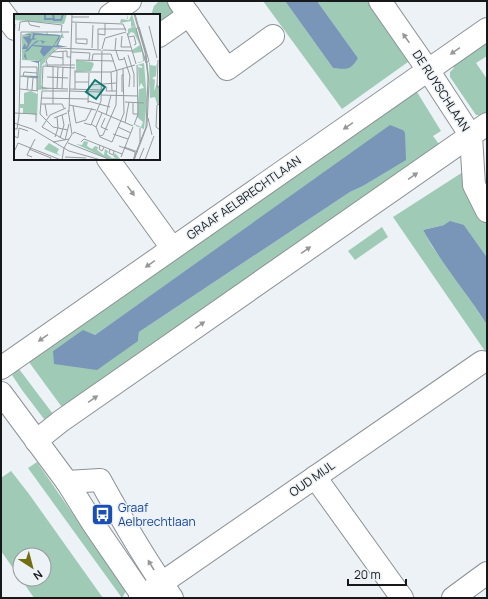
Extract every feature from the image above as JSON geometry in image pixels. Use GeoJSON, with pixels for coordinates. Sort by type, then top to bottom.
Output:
{"type":"FeatureCollection","features":[{"type":"Feature","properties":{"kind":"street"},"geometry":{"type":"LineString","coordinates":[[111,14],[130,1]]}},
{"type":"Feature","properties":{"kind":"street","name":"DE RUYSCHLAAN"},"geometry":{"type":"LineString","coordinates":[[380,1],[428,70],[479,130],[474,185],[487,211]]}},
{"type":"Feature","properties":{"kind":"street"},"geometry":{"type":"LineString","coordinates":[[160,35],[184,8],[227,69],[273,36]]}},
{"type":"Feature","properties":{"kind":"street"},"geometry":{"type":"LineString","coordinates":[[1,10],[14,28]]}},
{"type":"Feature","properties":{"kind":"street","name":"GRAAF AELBRECHTLAAN"},"geometry":{"type":"LineString","coordinates":[[1,368],[487,29]]}},
{"type":"Feature","properties":{"kind":"street"},"geometry":{"type":"LineString","coordinates":[[36,441],[61,421],[479,130]]}},
{"type":"Feature","properties":{"kind":"street"},"geometry":{"type":"LineString","coordinates":[[109,160],[172,248]]}},
{"type":"Feature","properties":{"kind":"street","name":"OUD MIJL"},"geometry":{"type":"LineString","coordinates":[[142,597],[167,591],[315,477],[482,362]]}},
{"type":"Feature","properties":{"kind":"street"},"geometry":{"type":"LineString","coordinates":[[1,393],[67,482],[142,597]]}},
{"type":"Feature","properties":{"kind":"street"},"geometry":{"type":"LineString","coordinates":[[315,477],[402,598]]}},
{"type":"Feature","properties":{"kind":"street"},"geometry":{"type":"LineString","coordinates":[[67,482],[100,480],[167,591]]}},
{"type":"Feature","properties":{"kind":"street"},"geometry":{"type":"LineString","coordinates":[[453,598],[487,574]]}},
{"type":"Feature","properties":{"kind":"green space"},"geometry":{"type":"Polygon","coordinates":[[[159,1],[169,1],[173,11],[173,18],[160,23],[160,14],[151,14],[154,6],[159,1]]]}},
{"type":"Feature","properties":{"kind":"green space"},"geometry":{"type":"Polygon","coordinates":[[[263,1],[285,1],[333,68],[358,58],[317,1],[375,1],[415,57],[342,109],[263,1]]]}},
{"type":"Feature","properties":{"kind":"green space"},"geometry":{"type":"Polygon","coordinates":[[[487,38],[487,56],[476,63],[487,79],[487,116],[485,117],[482,113],[476,115],[450,77],[450,72],[454,68],[451,64],[487,38]]]}},
{"type":"Feature","properties":{"kind":"green space"},"geometry":{"type":"Polygon","coordinates":[[[417,92],[441,131],[433,136],[442,148],[64,410],[26,358],[406,94],[417,92]],[[390,126],[95,335],[83,331],[53,351],[138,341],[139,332],[350,192],[363,186],[405,160],[403,130],[390,126]]]}},
{"type":"Feature","properties":{"kind":"green space"},"geometry":{"type":"Polygon","coordinates":[[[463,172],[487,202],[487,260],[486,256],[464,225],[444,225],[423,230],[432,246],[487,325],[487,354],[393,217],[463,172]]]}},
{"type":"Feature","properties":{"kind":"green space"},"geometry":{"type":"Polygon","coordinates":[[[382,227],[388,237],[355,260],[348,251],[382,227]]]}},
{"type":"Feature","properties":{"kind":"green space"},"geometry":{"type":"Polygon","coordinates":[[[19,369],[53,414],[44,419],[22,390],[12,375],[19,369]]]}},
{"type":"Feature","properties":{"kind":"green space"},"geometry":{"type":"Polygon","coordinates":[[[37,462],[126,591],[122,598],[28,468],[37,462]]]}},
{"type":"Feature","properties":{"kind":"green space"},"geometry":{"type":"Polygon","coordinates":[[[11,471],[103,598],[34,598],[26,587],[52,587],[52,547],[12,547],[12,567],[1,551],[1,478],[11,471]]]}},
{"type":"Feature","properties":{"kind":"water"},"geometry":{"type":"Polygon","coordinates":[[[285,1],[317,1],[358,58],[353,65],[345,69],[333,68],[285,1]]]}},
{"type":"Feature","properties":{"kind":"water"},"geometry":{"type":"Polygon","coordinates":[[[390,125],[403,130],[405,133],[406,160],[363,186],[350,192],[139,332],[138,341],[97,370],[54,364],[53,351],[83,330],[95,335],[390,125]]]}},
{"type":"Feature","properties":{"kind":"water"},"geometry":{"type":"Polygon","coordinates":[[[450,221],[464,225],[486,256],[487,325],[423,230],[444,225],[450,221]]]}},
{"type":"Feature","properties":{"kind":"place","name":"Graaf Aelbrechtlaan"},"geometry":{"type":"Point","coordinates":[103,515]}}]}
